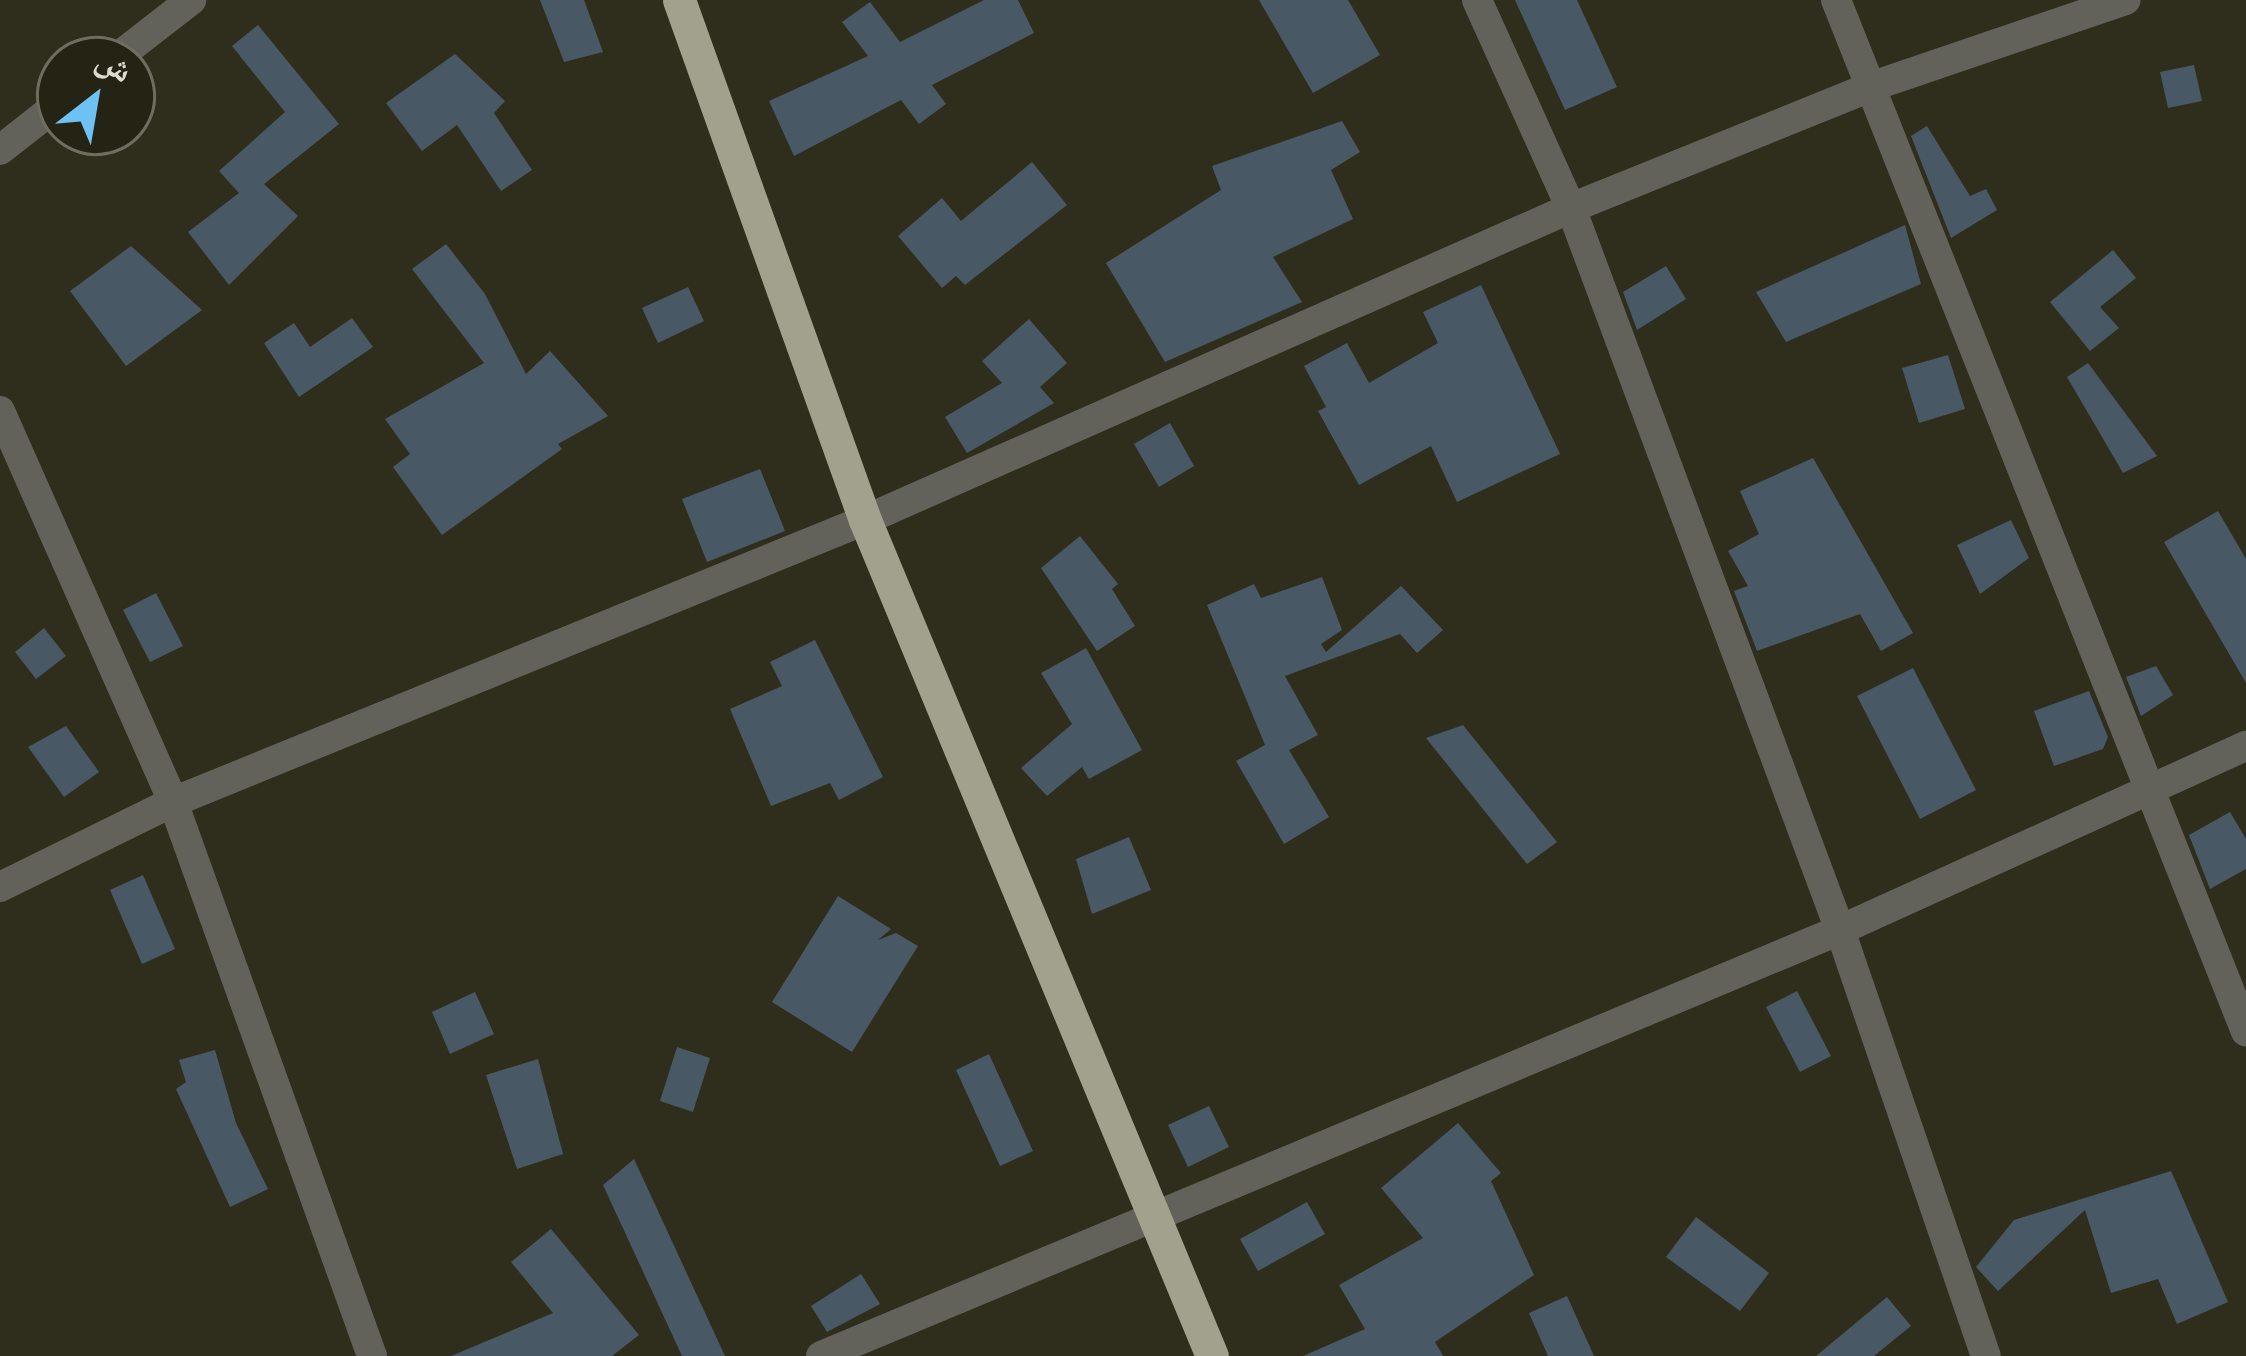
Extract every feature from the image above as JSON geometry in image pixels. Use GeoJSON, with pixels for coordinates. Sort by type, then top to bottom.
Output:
{"type":"FeatureCollection","features":[{"type":"Feature","properties":{"kind":"highway"},"geometry":{"type":"LineString","coordinates":[[680,0],[865,520],[1211,1356]]}},
{"type":"Feature","properties":{"kind":"street"},"geometry":{"type":"LineString","coordinates":[[144,36],[190,0]]}},
{"type":"Feature","properties":{"kind":"street"},"geometry":{"type":"LineString","coordinates":[[1478,0],[1571,208],[1840,930],[1986,1356]]}},
{"type":"Feature","properties":{"kind":"street"},"geometry":{"type":"LineString","coordinates":[[1836,0],[2246,1032]]}},
{"type":"Feature","properties":{"kind":"street"},"geometry":{"type":"LineString","coordinates":[[0,887],[173,802],[865,520],[1571,208],[1870,87],[2126,0]]}},
{"type":"Feature","properties":{"kind":"street"},"geometry":{"type":"LineString","coordinates":[[0,150],[36,122]]}},
{"type":"Feature","properties":{"kind":"street"},"geometry":{"type":"LineString","coordinates":[[0,411],[173,802],[372,1356]]}},
{"type":"Feature","properties":{"kind":"street"},"geometry":{"type":"LineString","coordinates":[[821,1356],[1840,930],[2146,787],[2246,746]]}},
{"type":"Feature","properties":{"kind":"building"},"geometry":{"type":"Polygon","coordinates":[[[540,0],[584,0],[603,52],[564,62],[540,0]]]}},
{"type":"Feature","properties":{"kind":"building"},"geometry":{"type":"Polygon","coordinates":[[[984,0],[1018,0],[1034,33],[932,85],[946,104],[919,124],[901,100],[794,156],[769,101],[868,56],[842,22],[870,2],[900,42],[984,0]]]}},
{"type":"Feature","properties":{"kind":"building"},"geometry":{"type":"Polygon","coordinates":[[[1259,0],[1348,0],[1380,55],[1313,93],[1259,0]]]}},
{"type":"Feature","properties":{"kind":"building"},"geometry":{"type":"Polygon","coordinates":[[[1515,0],[1577,0],[1617,87],[1565,110],[1515,0]]]}},
{"type":"Feature","properties":{"kind":"building"},"geometry":{"type":"Polygon","coordinates":[[[258,25],[339,124],[264,184],[298,216],[229,285],[188,232],[239,193],[219,171],[285,112],[232,46],[258,25]]]}},
{"type":"Feature","properties":{"kind":"building"},"geometry":{"type":"Polygon","coordinates":[[[455,54],[505,101],[494,113],[532,170],[501,191],[457,125],[422,151],[386,103],[455,54]]]}},
{"type":"Feature","properties":{"kind":"building"},"geometry":{"type":"Polygon","coordinates":[[[2194,65],[2202,101],[2168,108],[2160,72],[2194,65]]]}},
{"type":"Feature","properties":{"kind":"building"},"geometry":{"type":"Polygon","coordinates":[[[1342,121],[1360,152],[1331,170],[1353,219],[1273,257],[1302,302],[1165,362],[1106,263],[1221,190],[1212,166],[1342,121]]]}},
{"type":"Feature","properties":{"kind":"building"},"geometry":{"type":"Polygon","coordinates":[[[1927,126],[1970,196],[1986,189],[1997,210],[1951,238],[1911,136],[1927,126]]]}},
{"type":"Feature","properties":{"kind":"building"},"geometry":{"type":"Polygon","coordinates":[[[1032,162],[1067,205],[965,285],[956,276],[942,288],[898,236],[942,198],[961,221],[1032,162]]]}},
{"type":"Feature","properties":{"kind":"building"},"geometry":{"type":"Polygon","coordinates":[[[1905,225],[1921,284],[1786,342],[1756,292],[1905,225]]]}},
{"type":"Feature","properties":{"kind":"building"},"geometry":{"type":"Polygon","coordinates":[[[446,244],[485,294],[526,374],[550,351],[608,416],[558,444],[562,449],[442,535],[393,467],[410,454],[385,419],[484,363],[412,269],[446,244]]]}},
{"type":"Feature","properties":{"kind":"building"},"geometry":{"type":"Polygon","coordinates":[[[131,246],[202,310],[126,366],[70,291],[131,246]]]}},
{"type":"Feature","properties":{"kind":"building"},"geometry":{"type":"Polygon","coordinates":[[[2113,250],[2136,278],[2100,307],[2119,328],[2090,351],[2050,302],[2113,250]]]}},
{"type":"Feature","properties":{"kind":"building"},"geometry":{"type":"Polygon","coordinates":[[[1666,266],[1686,299],[1637,330],[1623,292],[1666,266]]]}},
{"type":"Feature","properties":{"kind":"building"},"geometry":{"type":"Polygon","coordinates":[[[1481,285],[1560,454],[1457,502],[1431,446],[1359,485],[1318,411],[1326,407],[1304,366],[1347,343],[1369,383],[1438,343],[1423,312],[1481,285]]]}},
{"type":"Feature","properties":{"kind":"building"},"geometry":{"type":"Polygon","coordinates":[[[688,287],[704,321],[658,343],[642,308],[688,287]]]}},
{"type":"Feature","properties":{"kind":"building"},"geometry":{"type":"Polygon","coordinates":[[[352,318],[373,347],[299,397],[264,343],[294,323],[310,347],[352,318]]]}},
{"type":"Feature","properties":{"kind":"building"},"geometry":{"type":"Polygon","coordinates":[[[1029,319],[1067,363],[1040,387],[1054,403],[967,453],[945,417],[1002,383],[982,361],[1029,319]]]}},
{"type":"Feature","properties":{"kind":"building"},"geometry":{"type":"Polygon","coordinates":[[[1948,355],[1965,409],[1919,423],[1902,368],[1948,355]]]}},
{"type":"Feature","properties":{"kind":"building"},"geometry":{"type":"Polygon","coordinates":[[[2088,363],[2157,456],[2123,473],[2067,377],[2088,363]]]}},
{"type":"Feature","properties":{"kind":"building"},"geometry":{"type":"Polygon","coordinates":[[[1170,423],[1194,466],[1159,487],[1134,444],[1170,423]]]}},
{"type":"Feature","properties":{"kind":"building"},"geometry":{"type":"Polygon","coordinates":[[[1813,458],[1913,633],[1881,651],[1860,614],[1757,651],[1734,591],[1748,586],[1728,551],[1759,534],[1740,491],[1813,458]]]}},
{"type":"Feature","properties":{"kind":"building"},"geometry":{"type":"Polygon","coordinates":[[[760,469],[785,531],[707,562],[682,499],[760,469]]]}},
{"type":"Feature","properties":{"kind":"building"},"geometry":{"type":"Polygon","coordinates":[[[2218,511],[2246,559],[2246,683],[2164,542],[2218,511]]]}},
{"type":"Feature","properties":{"kind":"building"},"geometry":{"type":"Polygon","coordinates":[[[2011,520],[2029,558],[1980,594],[1957,545],[2011,520]]]}},
{"type":"Feature","properties":{"kind":"building"},"geometry":{"type":"Polygon","coordinates":[[[1080,536],[1118,584],[1112,589],[1135,626],[1097,651],[1041,568],[1080,536]]]}},
{"type":"Feature","properties":{"kind":"building"},"geometry":{"type":"Polygon","coordinates":[[[1322,577],[1342,630],[1321,644],[1326,652],[1401,586],[1443,630],[1417,653],[1400,634],[1285,676],[1318,735],[1289,750],[1329,817],[1284,844],[1236,761],[1265,745],[1207,605],[1254,584],[1261,598],[1322,577]]]}},
{"type":"Feature","properties":{"kind":"building"},"geometry":{"type":"Polygon","coordinates":[[[156,593],[183,646],[150,662],[123,610],[156,593]]]}},
{"type":"Feature","properties":{"kind":"building"},"geometry":{"type":"Polygon","coordinates":[[[44,628],[66,656],[36,679],[15,652],[44,628]]]}},
{"type":"Feature","properties":{"kind":"building"},"geometry":{"type":"Polygon","coordinates":[[[815,640],[883,777],[839,800],[830,783],[771,806],[730,709],[782,686],[770,662],[815,640]]]}},
{"type":"Feature","properties":{"kind":"building"},"geometry":{"type":"Polygon","coordinates":[[[1086,648],[1142,750],[1089,779],[1082,767],[1047,796],[1021,768],[1072,724],[1041,673],[1086,648]]]}},
{"type":"Feature","properties":{"kind":"building"},"geometry":{"type":"Polygon","coordinates":[[[2156,666],[2173,695],[2141,716],[2126,677],[2156,666]]]}},
{"type":"Feature","properties":{"kind":"building"},"geometry":{"type":"Polygon","coordinates":[[[1913,668],[1976,790],[1920,819],[1857,696],[1913,668]]]}},
{"type":"Feature","properties":{"kind":"building"},"geometry":{"type":"Polygon","coordinates":[[[2089,691],[2108,737],[2103,749],[2054,766],[2034,711],[2089,691]]]}},
{"type":"Feature","properties":{"kind":"building"},"geometry":{"type":"Polygon","coordinates":[[[1463,725],[1557,842],[1527,864],[1426,738],[1463,725]]]}},
{"type":"Feature","properties":{"kind":"building"},"geometry":{"type":"Polygon","coordinates":[[[66,726],[99,772],[64,797],[28,747],[66,726]]]}},
{"type":"Feature","properties":{"kind":"building"},"geometry":{"type":"Polygon","coordinates":[[[2230,812],[2246,839],[2246,869],[2210,889],[2189,835],[2230,812]]]}},
{"type":"Feature","properties":{"kind":"building"},"geometry":{"type":"Polygon","coordinates":[[[1129,837],[1151,890],[1092,914],[1076,859],[1129,837]]]}},
{"type":"Feature","properties":{"kind":"building"},"geometry":{"type":"Polygon","coordinates":[[[143,875],[175,949],[142,964],[110,890],[143,875]]]}},
{"type":"Feature","properties":{"kind":"building"},"geometry":{"type":"Polygon","coordinates":[[[838,896],[891,929],[878,940],[896,933],[918,946],[852,1052],[772,1002],[838,896]]]}},
{"type":"Feature","properties":{"kind":"building"},"geometry":{"type":"Polygon","coordinates":[[[1797,991],[1831,1056],[1800,1072],[1766,1007],[1797,991]]]}},
{"type":"Feature","properties":{"kind":"building"},"geometry":{"type":"Polygon","coordinates":[[[475,992],[494,1034],[450,1054],[432,1012],[475,992]]]}},
{"type":"Feature","properties":{"kind":"building"},"geometry":{"type":"Polygon","coordinates":[[[677,1047],[710,1058],[693,1112],[660,1101],[677,1047]]]}},
{"type":"Feature","properties":{"kind":"building"},"geometry":{"type":"Polygon","coordinates":[[[215,1050],[236,1123],[268,1189],[230,1207],[176,1089],[186,1082],[179,1060],[215,1050]]]}},
{"type":"Feature","properties":{"kind":"building"},"geometry":{"type":"Polygon","coordinates":[[[989,1054],[1033,1151],[1000,1166],[956,1070],[989,1054]]]}},
{"type":"Feature","properties":{"kind":"building"},"geometry":{"type":"Polygon","coordinates":[[[538,1059],[563,1154],[517,1169],[486,1075],[538,1059]]]}},
{"type":"Feature","properties":{"kind":"building"},"geometry":{"type":"Polygon","coordinates":[[[1209,1106],[1229,1147],[1188,1167],[1168,1125],[1209,1106]]]}},
{"type":"Feature","properties":{"kind":"building"},"geometry":{"type":"Polygon","coordinates":[[[1458,1123],[1501,1173],[1491,1181],[1534,1275],[1435,1342],[1443,1356],[1303,1356],[1365,1329],[1339,1285],[1423,1238],[1381,1188],[1458,1123]]]}},
{"type":"Feature","properties":{"kind":"building"},"geometry":{"type":"Polygon","coordinates":[[[634,1159],[725,1356],[682,1356],[603,1185],[634,1159]]]}},
{"type":"Feature","properties":{"kind":"building"},"geometry":{"type":"Polygon","coordinates":[[[2171,1171],[2228,1302],[2177,1324],[2158,1279],[2111,1293],[2085,1210],[1998,1291],[1976,1267],[2014,1220],[2171,1171]]]}},
{"type":"Feature","properties":{"kind":"building"},"geometry":{"type":"Polygon","coordinates":[[[1307,1202],[1325,1234],[1258,1271],[1240,1239],[1307,1202]]]}},
{"type":"Feature","properties":{"kind":"building"},"geometry":{"type":"Polygon","coordinates":[[[1696,1217],[1769,1273],[1740,1311],[1666,1257],[1696,1217]]]}},
{"type":"Feature","properties":{"kind":"building"},"geometry":{"type":"Polygon","coordinates":[[[551,1229],[639,1335],[612,1356],[451,1356],[553,1313],[511,1262],[551,1229]]]}},
{"type":"Feature","properties":{"kind":"building"},"geometry":{"type":"Polygon","coordinates":[[[861,1274],[880,1304],[827,1332],[811,1306],[861,1274]]]}},
{"type":"Feature","properties":{"kind":"building"},"geometry":{"type":"Polygon","coordinates":[[[1567,1296],[1594,1356],[1548,1356],[1529,1313],[1567,1296]]]}},
{"type":"Feature","properties":{"kind":"building"},"geometry":{"type":"Polygon","coordinates":[[[1887,1297],[1911,1326],[1874,1356],[1816,1356],[1887,1297]]]}}]}
